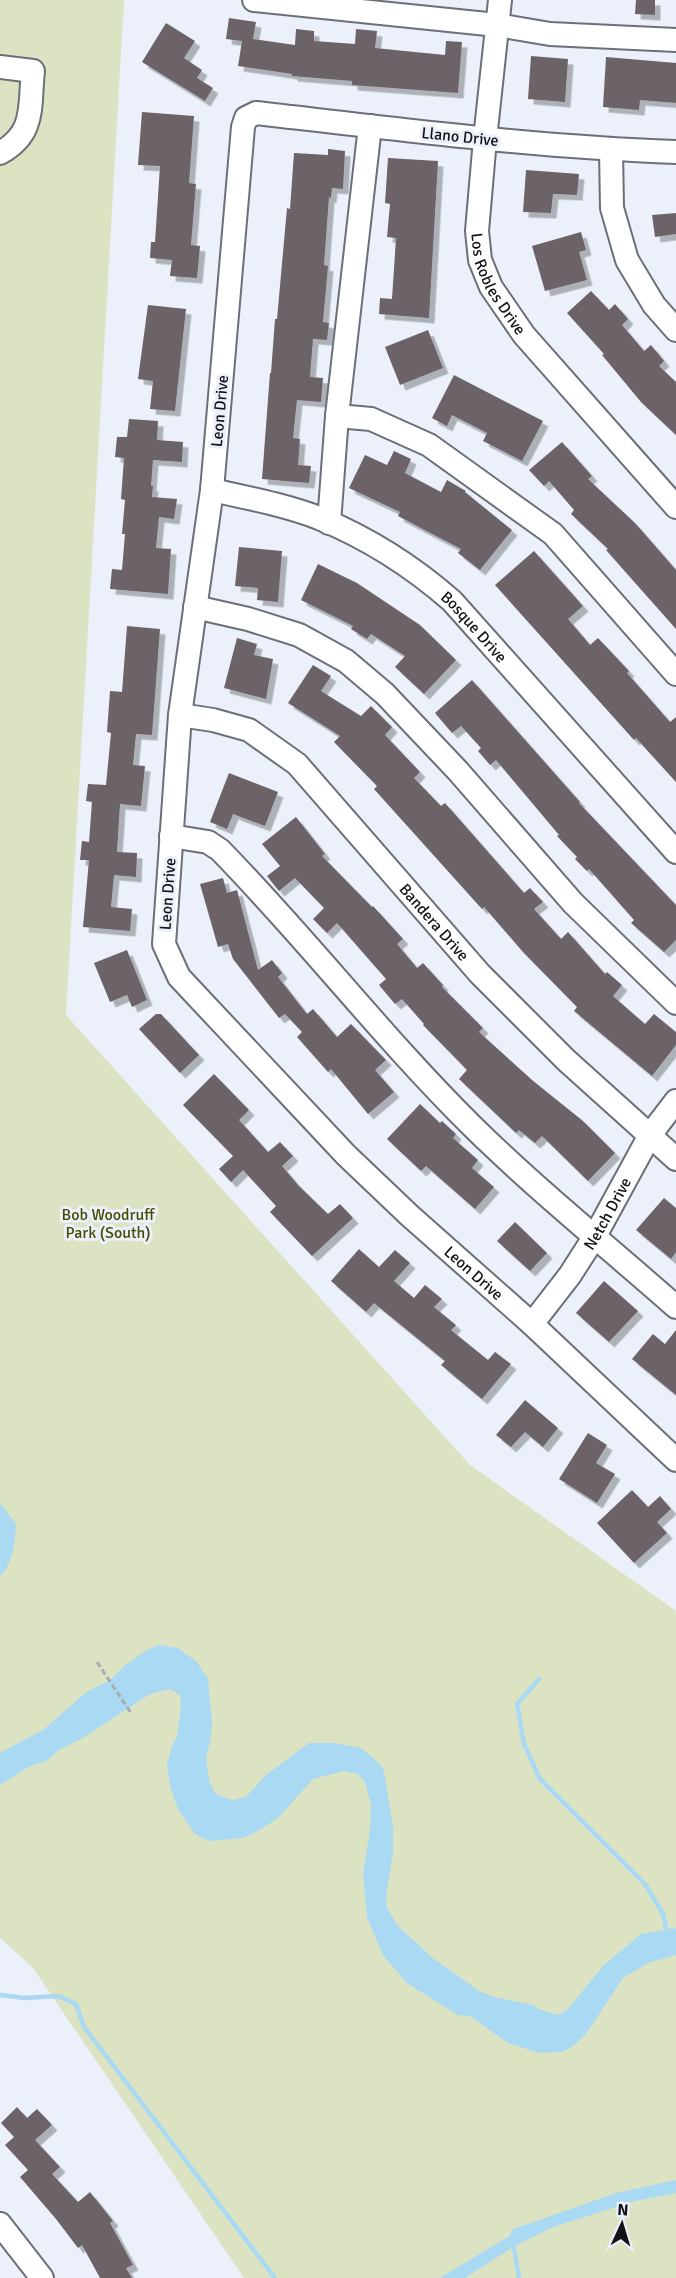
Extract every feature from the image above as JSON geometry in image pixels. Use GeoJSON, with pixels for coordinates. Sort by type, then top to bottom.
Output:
{"type":"FeatureCollection","features":[{"type":"Feature","properties":{"kind":"street"},"geometry":{"type":"LineString","coordinates":[[254,0],[497,24],[550,34],[676,40]]}},
{"type":"Feature","properties":{"kind":"street","name":"Los Robles Drive"},"geometry":{"type":"LineString","coordinates":[[500,0],[477,231],[480,260],[491,287],[524,335],[676,507]]}},
{"type":"Feature","properties":{"kind":"street"},"geometry":{"type":"LineString","coordinates":[[0,67],[33,70],[27,125],[20,139],[0,153]]}},
{"type":"Feature","properties":{"kind":"street","name":"Llano Drive"},"geometry":{"type":"LineString","coordinates":[[246,118],[256,113],[485,139],[611,150],[676,152]]}},
{"type":"Feature","properties":{"kind":"street","name":"Leon Drive"},"geometry":{"type":"LineString","coordinates":[[246,118],[243,127],[212,489],[180,715],[164,944],[179,977],[346,1155],[409,1215],[532,1324],[676,1460]]}},
{"type":"Feature","properties":{"kind":"street"},"geometry":{"type":"LineString","coordinates":[[329,522],[337,416],[370,126]]}},
{"type":"Feature","properties":{"kind":"street"},"geometry":{"type":"LineString","coordinates":[[611,150],[612,208],[627,260],[654,305],[676,330]]}},
{"type":"Feature","properties":{"kind":"street"},"geometry":{"type":"LineString","coordinates":[[337,416],[371,419],[429,445],[553,534],[676,674]]}},
{"type":"Feature","properties":{"kind":"street","name":"Bosque Drive"},"geometry":{"type":"LineString","coordinates":[[212,489],[268,502],[329,522],[378,546],[423,576],[452,601],[676,852]]}},
{"type":"Feature","properties":{"kind":"street"},"geometry":{"type":"LineString","coordinates":[[195,607],[248,619],[299,635],[346,661],[385,694],[458,771],[573,903],[676,1004]]}},
{"type":"Feature","properties":{"kind":"street","name":"Bandera Drive"},"geometry":{"type":"LineString","coordinates":[[180,715],[213,720],[249,730],[297,764],[480,974],[566,1060],[676,1159]]}},
{"type":"Feature","properties":{"kind":"street"},"geometry":{"type":"LineString","coordinates":[[171,836],[208,842],[220,850],[418,1070],[472,1125],[525,1176],[676,1307]]}},
{"type":"Feature","properties":{"kind":"street","name":"Netch Drive"},"geometry":{"type":"LineString","coordinates":[[532,1324],[570,1275],[595,1236],[650,1135],[676,1101]]}},
{"type":"Feature","properties":{"kind":"street"},"geometry":{"type":"LineString","coordinates":[[0,2224],[42,2278]]}},
{"type":"Feature","properties":{"kind":"path"},"geometry":{"type":"LineString","coordinates":[[97,1662],[131,1713]]}},
{"type":"Feature","properties":{"kind":"green space","name":"Bob Woodruff Park (South)"},"geometry":{"type":"Polygon","coordinates":[[[0,0],[124,0],[66,1015],[470,1465],[676,1611],[676,2278],[244,2278],[33,1968],[0,1938],[0,0]]]}},
{"type":"Feature","properties":{"kind":"water"},"geometry":{"type":"Polygon","coordinates":[[[0,1503],[16,1524],[11,1559],[0,1576],[0,1503]]]}},
{"type":"Feature","properties":{"kind":"water"},"geometry":{"type":"Polygon","coordinates":[[[159,1645],[178,1648],[197,1662],[208,1679],[212,1721],[206,1759],[210,1783],[216,1794],[232,1800],[246,1797],[266,1775],[309,1743],[333,1743],[361,1748],[380,1764],[384,1771],[393,1828],[393,1853],[386,1897],[387,1908],[398,1926],[434,1959],[479,1991],[494,1997],[533,2005],[557,2015],[567,2010],[604,1965],[641,1934],[676,1928],[676,1955],[648,1963],[623,1978],[586,2034],[572,2047],[562,2052],[539,2053],[508,2043],[470,2016],[458,2015],[407,1983],[383,1955],[367,1917],[363,1872],[370,1830],[371,1805],[365,1782],[358,1774],[344,1771],[313,1779],[278,1818],[243,1838],[208,1841],[195,1834],[178,1809],[170,1786],[167,1764],[177,1736],[181,1706],[180,1695],[170,1689],[150,1694],[81,1739],[59,1750],[46,1761],[28,1767],[0,1785],[0,1753],[43,1730],[88,1691],[109,1681],[124,1666],[147,1650],[159,1645]]]}},
{"type":"Feature","properties":{"kind":"water"},"geometry":{"type":"Polygon","coordinates":[[[676,2180],[676,2193],[635,2201],[553,2227],[513,2247],[465,2278],[440,2278],[531,2223],[616,2193],[676,2180]]]}},
{"type":"Feature","properties":{"kind":"building"},"geometry":{"type":"Polygon","coordinates":[[[636,0],[655,0],[655,15],[635,14],[636,0]]]}},
{"type":"Feature","properties":{"kind":"building"},"geometry":{"type":"Polygon","coordinates":[[[229,18],[256,22],[253,39],[295,45],[296,29],[314,31],[314,41],[355,44],[356,29],[377,31],[375,48],[445,55],[446,41],[462,42],[458,93],[352,85],[352,81],[292,76],[292,74],[238,66],[242,41],[226,39],[229,18]]]}},
{"type":"Feature","properties":{"kind":"building"},"geometry":{"type":"Polygon","coordinates":[[[166,23],[195,41],[184,58],[202,70],[197,78],[213,88],[205,101],[142,62],[166,23]]]}},
{"type":"Feature","properties":{"kind":"building"},"geometry":{"type":"Polygon","coordinates":[[[531,56],[568,59],[565,102],[528,99],[531,56]]]}},
{"type":"Feature","properties":{"kind":"building"},"geometry":{"type":"Polygon","coordinates":[[[606,57],[676,63],[676,103],[640,100],[639,110],[603,107],[606,57]]]}},
{"type":"Feature","properties":{"kind":"building"},"geometry":{"type":"Polygon","coordinates":[[[142,112],[194,116],[189,183],[196,184],[191,245],[200,246],[197,278],[170,276],[172,260],[150,258],[151,242],[155,242],[160,166],[138,165],[142,112]]]}},
{"type":"Feature","properties":{"kind":"building"},"geometry":{"type":"Polygon","coordinates":[[[328,149],[345,151],[343,189],[332,188],[331,198],[329,197],[324,265],[328,266],[323,322],[329,323],[327,340],[313,339],[310,377],[323,378],[321,402],[297,400],[293,438],[300,439],[298,465],[311,466],[309,483],[262,479],[275,319],[277,319],[287,208],[290,209],[294,153],[328,155],[328,149]]]}},
{"type":"Feature","properties":{"kind":"building"},"geometry":{"type":"Polygon","coordinates":[[[388,158],[438,161],[429,318],[379,314],[380,298],[392,299],[396,238],[387,237],[390,204],[385,203],[388,158]]]}},
{"type":"Feature","properties":{"kind":"building"},"geometry":{"type":"Polygon","coordinates":[[[526,170],[579,174],[577,195],[553,194],[551,213],[523,212],[526,170]]]}},
{"type":"Feature","properties":{"kind":"building"},"geometry":{"type":"Polygon","coordinates":[[[676,213],[676,234],[655,237],[652,215],[676,213]]]}},
{"type":"Feature","properties":{"kind":"building"},"geometry":{"type":"Polygon","coordinates":[[[581,232],[586,250],[579,252],[587,280],[545,291],[532,246],[581,232]]]}},
{"type":"Feature","properties":{"kind":"building"},"geometry":{"type":"Polygon","coordinates":[[[591,291],[609,310],[615,304],[628,319],[622,325],[644,351],[651,345],[664,361],[659,366],[676,382],[676,435],[641,402],[602,355],[604,354],[567,313],[591,291]]]}},
{"type":"Feature","properties":{"kind":"building"},"geometry":{"type":"Polygon","coordinates":[[[148,305],[186,309],[175,411],[150,409],[153,381],[138,379],[148,305]]]}},
{"type":"Feature","properties":{"kind":"building"},"geometry":{"type":"Polygon","coordinates":[[[428,330],[443,368],[400,385],[385,347],[428,330]]]}},
{"type":"Feature","properties":{"kind":"building"},"geometry":{"type":"Polygon","coordinates":[[[454,375],[543,421],[522,461],[483,441],[487,433],[452,415],[447,426],[432,418],[454,375]]]}},
{"type":"Feature","properties":{"kind":"building"},"geometry":{"type":"Polygon","coordinates":[[[129,419],[158,421],[157,440],[183,442],[182,462],[153,460],[152,497],[177,499],[174,519],[159,517],[156,548],[171,549],[168,594],[110,589],[112,569],[122,570],[125,534],[122,534],[125,500],[121,499],[124,458],[115,457],[117,437],[127,437],[129,419]]]}},
{"type":"Feature","properties":{"kind":"building"},"geometry":{"type":"Polygon","coordinates":[[[562,442],[592,476],[588,479],[635,523],[676,570],[676,629],[606,550],[608,549],[571,514],[574,510],[549,481],[544,486],[529,470],[562,442]]]}},
{"type":"Feature","properties":{"kind":"building"},"geometry":{"type":"Polygon","coordinates":[[[394,451],[411,459],[405,473],[441,492],[447,480],[466,491],[512,530],[480,570],[458,553],[461,549],[398,516],[400,512],[349,488],[365,455],[387,465],[394,451]]]}},
{"type":"Feature","properties":{"kind":"building"},"geometry":{"type":"Polygon","coordinates":[[[239,547],[282,551],[278,602],[257,600],[258,588],[235,586],[239,547]]]}},
{"type":"Feature","properties":{"kind":"building"},"geometry":{"type":"Polygon","coordinates":[[[534,551],[583,606],[568,619],[590,645],[598,638],[629,671],[627,673],[670,722],[676,717],[676,782],[636,738],[634,740],[495,585],[534,551]]]}},
{"type":"Feature","properties":{"kind":"building"},"geometry":{"type":"Polygon","coordinates":[[[318,564],[357,583],[420,625],[456,660],[424,694],[395,667],[405,656],[371,634],[367,639],[351,629],[353,626],[301,600],[318,564]]]}},
{"type":"Feature","properties":{"kind":"building"},"geometry":{"type":"Polygon","coordinates":[[[127,626],[160,629],[152,735],[136,734],[133,765],[145,766],[141,806],[120,804],[117,852],[137,853],[136,877],[114,875],[111,907],[132,909],[130,931],[83,927],[89,860],[80,860],[82,841],[89,842],[92,802],[86,801],[88,784],[106,785],[111,733],[107,732],[110,691],[122,692],[127,626]]]}},
{"type":"Feature","properties":{"kind":"building"},"geometry":{"type":"Polygon","coordinates":[[[237,638],[257,644],[254,655],[273,659],[266,699],[224,688],[237,638]]]}},
{"type":"Feature","properties":{"kind":"building"},"geometry":{"type":"Polygon","coordinates":[[[313,665],[331,676],[321,691],[361,716],[371,706],[392,727],[385,735],[420,772],[414,778],[441,806],[445,803],[524,893],[530,888],[543,902],[534,909],[561,939],[568,932],[605,974],[607,972],[622,985],[613,996],[645,1024],[654,1014],[676,1032],[676,1045],[652,1076],[574,1011],[577,1007],[523,952],[484,907],[482,909],[374,789],[377,786],[334,742],[340,736],[288,703],[313,665]]]}},
{"type":"Feature","properties":{"kind":"building"},"geometry":{"type":"Polygon","coordinates":[[[472,680],[579,803],[676,905],[676,940],[664,952],[631,923],[634,920],[589,869],[587,871],[575,859],[577,857],[557,836],[559,835],[496,760],[490,765],[478,751],[481,748],[461,726],[452,733],[435,713],[472,680]]]}},
{"type":"Feature","properties":{"kind":"building"},"geometry":{"type":"Polygon","coordinates":[[[229,773],[278,792],[265,826],[233,814],[227,829],[210,822],[229,773]]]}},
{"type":"Feature","properties":{"kind":"building"},"geometry":{"type":"Polygon","coordinates":[[[296,817],[325,854],[322,856],[403,939],[397,944],[417,968],[423,963],[443,985],[442,987],[483,1028],[479,1032],[532,1080],[583,1121],[615,1153],[588,1181],[542,1136],[535,1143],[519,1130],[516,1133],[459,1079],[467,1070],[423,1025],[402,999],[395,1004],[379,985],[386,979],[337,923],[327,933],[313,919],[324,908],[295,878],[279,891],[267,876],[280,866],[262,844],[296,817]]]}},
{"type":"Feature","properties":{"kind":"building"},"geometry":{"type":"Polygon","coordinates":[[[223,878],[227,893],[237,890],[258,970],[272,960],[282,973],[278,977],[307,1014],[313,1009],[337,1037],[351,1024],[386,1060],[375,1070],[394,1092],[368,1114],[331,1069],[328,1072],[297,1037],[302,1032],[285,1014],[279,1018],[233,959],[228,944],[218,947],[200,884],[223,878]]]}},
{"type":"Feature","properties":{"kind":"building"},"geometry":{"type":"Polygon","coordinates":[[[127,950],[147,1000],[132,1007],[127,995],[110,1002],[94,963],[127,950]]]}},
{"type":"Feature","properties":{"kind":"building"},"geometry":{"type":"Polygon","coordinates":[[[156,1014],[161,1014],[199,1055],[180,1073],[139,1029],[156,1014]]]}},
{"type":"Feature","properties":{"kind":"building"},"geometry":{"type":"Polygon","coordinates":[[[214,1074],[249,1110],[239,1120],[268,1152],[280,1142],[293,1156],[282,1166],[298,1185],[328,1214],[340,1204],[353,1218],[312,1256],[270,1212],[276,1206],[243,1170],[231,1182],[219,1169],[233,1156],[183,1105],[214,1074]]]}},
{"type":"Feature","properties":{"kind":"building"},"geometry":{"type":"Polygon","coordinates":[[[420,1104],[456,1134],[453,1138],[478,1160],[472,1168],[494,1187],[475,1209],[426,1166],[421,1171],[387,1139],[420,1104]]]}},
{"type":"Feature","properties":{"kind":"building"},"geometry":{"type":"Polygon","coordinates":[[[664,1198],[676,1208],[676,1252],[671,1259],[636,1230],[664,1198]]]}},
{"type":"Feature","properties":{"kind":"building"},"geometry":{"type":"Polygon","coordinates":[[[515,1222],[547,1253],[530,1271],[497,1241],[515,1222]]]}},
{"type":"Feature","properties":{"kind":"building"},"geometry":{"type":"Polygon","coordinates":[[[359,1249],[379,1267],[395,1250],[410,1263],[394,1281],[414,1298],[425,1285],[442,1299],[434,1307],[456,1325],[451,1330],[488,1360],[495,1352],[511,1364],[482,1399],[441,1365],[445,1361],[374,1303],[366,1312],[331,1281],[359,1249]]]}},
{"type":"Feature","properties":{"kind":"building"},"geometry":{"type":"Polygon","coordinates":[[[604,1281],[638,1311],[609,1342],[576,1313],[604,1281]]]}},
{"type":"Feature","properties":{"kind":"building"},"geometry":{"type":"Polygon","coordinates":[[[676,1330],[676,1395],[632,1359],[653,1334],[665,1344],[676,1330]]]}},
{"type":"Feature","properties":{"kind":"building"},"geometry":{"type":"Polygon","coordinates":[[[525,1400],[558,1428],[543,1447],[525,1432],[511,1447],[496,1435],[525,1400]]]}},
{"type":"Feature","properties":{"kind":"building"},"geometry":{"type":"Polygon","coordinates":[[[588,1433],[607,1445],[596,1463],[615,1474],[597,1503],[559,1479],[588,1433]]]}},
{"type":"Feature","properties":{"kind":"building"},"geometry":{"type":"Polygon","coordinates":[[[632,1490],[648,1507],[660,1496],[671,1509],[657,1522],[667,1533],[634,1563],[597,1523],[632,1490]]]}},
{"type":"Feature","properties":{"kind":"building"},"geometry":{"type":"Polygon","coordinates":[[[17,2107],[27,2118],[37,2109],[52,2125],[35,2140],[60,2167],[52,2174],[78,2202],[90,2192],[113,2221],[110,2223],[133,2265],[126,2268],[132,2278],[100,2278],[82,2245],[78,2248],[20,2177],[28,2170],[5,2145],[14,2137],[1,2123],[17,2107]]]}},
{"type":"Feature","properties":{"kind":"waterway"},"geometry":{"type":"LineString","coordinates":[[539,1679],[517,1704],[524,1744],[540,1779],[645,1884],[663,1914],[667,1933]]}},
{"type":"Feature","properties":{"kind":"waterway"},"geometry":{"type":"LineString","coordinates":[[0,1995],[25,1998],[58,1996],[76,2004],[84,2027],[275,2278]]}},
{"type":"Feature","properties":{"kind":"waterway"},"geometry":{"type":"LineString","coordinates":[[512,2237],[514,2231],[528,2226]]}},
{"type":"Feature","properties":{"kind":"waterway"},"geometry":{"type":"LineString","coordinates":[[513,2242],[519,2278]]}}]}
